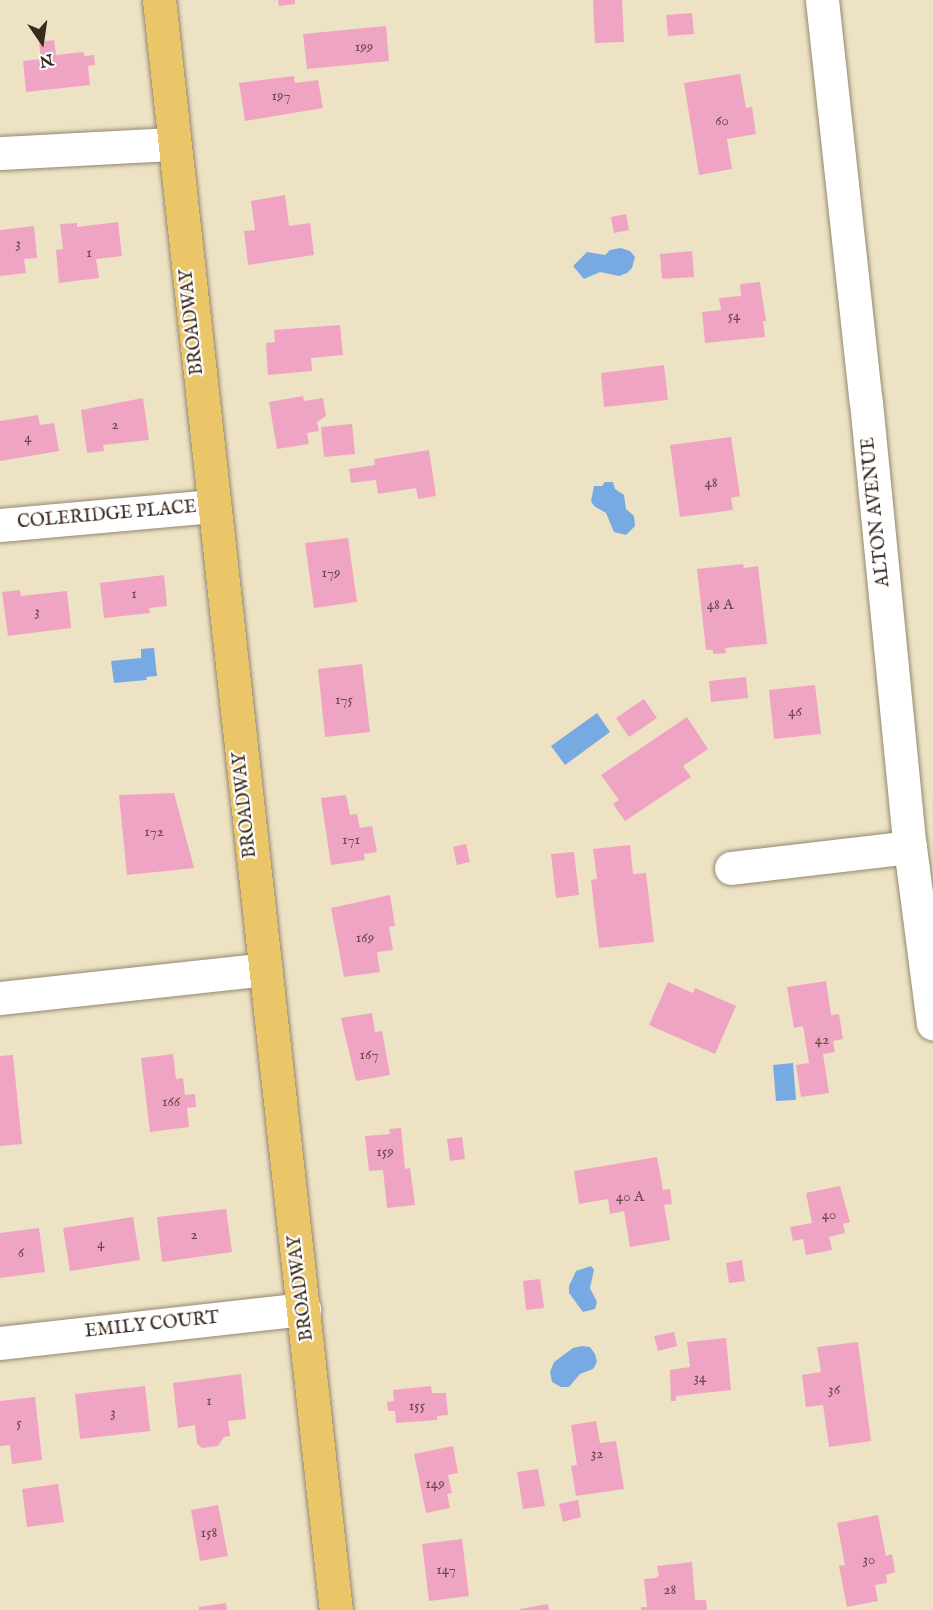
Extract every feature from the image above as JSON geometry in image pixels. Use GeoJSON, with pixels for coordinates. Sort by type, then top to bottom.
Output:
{"type":"FeatureCollection","features":[{"type":"Feature","properties":{"kind":"main road","name":"BROADWAY"},"geometry":{"type":"LineString","coordinates":[[159,0],[336,1610]]}},
{"type":"Feature","properties":{"kind":"street","name":"ALTON AVENUE"},"geometry":{"type":"LineString","coordinates":[[822,0],[866,402],[910,847],[933,1024]]}},
{"type":"Feature","properties":{"kind":"street"},"geometry":{"type":"LineString","coordinates":[[0,153],[174,144]]}},
{"type":"Feature","properties":{"kind":"street","name":"COLERIDGE PLACE"},"geometry":{"type":"LineString","coordinates":[[0,525],[213,506]]}},
{"type":"Feature","properties":{"kind":"street"},"geometry":{"type":"LineString","coordinates":[[731,868],[910,847]]}},
{"type":"Feature","properties":{"kind":"street"},"geometry":{"type":"LineString","coordinates":[[0,998],[265,969]]}},
{"type":"Feature","properties":{"kind":"street","name":"EMILY COURT"},"geometry":{"type":"LineString","coordinates":[[0,1343],[304,1309]]}},
{"type":"Feature","properties":{"kind":"water"},"geometry":{"type":"Polygon","coordinates":[[[621,248],[630,251],[635,257],[632,268],[619,276],[600,272],[584,279],[573,266],[587,252],[605,255],[610,250],[621,248]]]}},
{"type":"Feature","properties":{"kind":"water"},"geometry":{"type":"Polygon","coordinates":[[[605,482],[613,482],[615,489],[624,495],[626,509],[634,516],[635,526],[626,535],[614,532],[606,513],[594,506],[591,501],[594,486],[602,486],[605,482]]]}},
{"type":"Feature","properties":{"kind":"water"},"geometry":{"type":"Polygon","coordinates":[[[154,648],[157,676],[146,677],[147,680],[114,683],[111,661],[141,658],[141,649],[154,648]]]}},
{"type":"Feature","properties":{"kind":"water"},"geometry":{"type":"Polygon","coordinates":[[[597,713],[610,732],[565,765],[551,746],[597,713]]]}},
{"type":"Feature","properties":{"kind":"water"},"geometry":{"type":"Polygon","coordinates":[[[793,1063],[796,1100],[776,1101],[773,1065],[793,1063]]]}},
{"type":"Feature","properties":{"kind":"water"},"geometry":{"type":"Polygon","coordinates":[[[591,1266],[594,1270],[590,1288],[597,1302],[595,1309],[583,1312],[569,1293],[569,1286],[576,1271],[591,1266]]]}},
{"type":"Feature","properties":{"kind":"water"},"geometry":{"type":"Polygon","coordinates":[[[590,1347],[595,1354],[597,1362],[593,1369],[580,1374],[569,1387],[561,1387],[552,1382],[550,1372],[554,1362],[573,1348],[590,1347]]]}},
{"type":"Feature","properties":{"kind":"building"},"geometry":{"type":"Polygon","coordinates":[[[278,0],[295,0],[295,4],[279,6],[278,0]]]}},
{"type":"Feature","properties":{"kind":"building"},"geometry":{"type":"Polygon","coordinates":[[[593,0],[622,0],[624,42],[595,43],[593,0]]]}},
{"type":"Feature","properties":{"kind":"building"},"geometry":{"type":"Polygon","coordinates":[[[692,13],[694,34],[668,36],[666,15],[692,13]]]}},
{"type":"Feature","properties":{"kind":"building"},"geometry":{"type":"Polygon","coordinates":[[[386,26],[389,61],[307,69],[303,34],[386,26]]]}},
{"type":"Feature","properties":{"kind":"building"},"geometry":{"type":"Polygon","coordinates":[[[54,40],[56,55],[84,52],[84,56],[94,55],[95,65],[88,66],[90,85],[26,92],[23,61],[41,59],[39,42],[54,40]]]}},
{"type":"Feature","properties":{"kind":"building"},"geometry":{"type":"Polygon","coordinates":[[[740,74],[746,108],[752,107],[756,134],[727,139],[732,169],[699,175],[684,83],[740,74]]]}},
{"type":"Feature","properties":{"kind":"building"},"geometry":{"type":"Polygon","coordinates":[[[294,76],[295,83],[318,80],[323,108],[245,121],[239,83],[294,76]]]}},
{"type":"Feature","properties":{"kind":"building"},"geometry":{"type":"Polygon","coordinates":[[[285,195],[289,226],[310,223],[314,255],[248,265],[244,231],[255,230],[251,201],[285,195]]]}},
{"type":"Feature","properties":{"kind":"building"},"geometry":{"type":"Polygon","coordinates":[[[626,214],[629,230],[614,233],[611,217],[626,214]]]}},
{"type":"Feature","properties":{"kind":"building"},"geometry":{"type":"Polygon","coordinates":[[[118,222],[122,256],[96,259],[99,278],[59,283],[56,250],[63,249],[60,224],[77,223],[77,227],[118,222]]]}},
{"type":"Feature","properties":{"kind":"building"},"geometry":{"type":"Polygon","coordinates":[[[34,226],[37,258],[24,259],[26,273],[0,276],[0,230],[34,226]]]}},
{"type":"Feature","properties":{"kind":"building"},"geometry":{"type":"Polygon","coordinates":[[[692,251],[694,277],[662,279],[660,254],[692,251]]]}},
{"type":"Feature","properties":{"kind":"building"},"geometry":{"type":"Polygon","coordinates":[[[760,282],[766,321],[763,321],[765,337],[705,343],[702,312],[721,310],[719,298],[741,296],[740,284],[760,282]]]}},
{"type":"Feature","properties":{"kind":"building"},"geometry":{"type":"Polygon","coordinates":[[[340,325],[343,355],[311,358],[312,371],[268,375],[266,343],[275,342],[274,330],[340,325]]]}},
{"type":"Feature","properties":{"kind":"building"},"geometry":{"type":"Polygon","coordinates":[[[664,365],[668,400],[604,407],[601,373],[664,365]]]}},
{"type":"Feature","properties":{"kind":"building"},"geometry":{"type":"Polygon","coordinates":[[[303,396],[304,401],[323,398],[326,416],[317,422],[319,431],[307,433],[309,444],[277,449],[269,402],[303,396]]]}},
{"type":"Feature","properties":{"kind":"building"},"geometry":{"type":"Polygon","coordinates":[[[143,398],[149,440],[103,445],[104,451],[87,453],[81,410],[143,398]]]}},
{"type":"Feature","properties":{"kind":"building"},"geometry":{"type":"Polygon","coordinates":[[[38,415],[40,425],[54,423],[59,451],[0,461],[0,421],[38,415]]]}},
{"type":"Feature","properties":{"kind":"building"},"geometry":{"type":"Polygon","coordinates":[[[352,424],[355,454],[324,457],[321,427],[352,424]]]}},
{"type":"Feature","properties":{"kind":"building"},"geometry":{"type":"Polygon","coordinates":[[[731,437],[740,496],[731,498],[733,510],[680,517],[670,445],[731,437]]]}},
{"type":"Feature","properties":{"kind":"building"},"geometry":{"type":"Polygon","coordinates":[[[429,450],[436,496],[418,499],[416,488],[378,494],[376,480],[351,483],[349,469],[375,465],[374,459],[429,450]]]}},
{"type":"Feature","properties":{"kind":"building"},"geometry":{"type":"Polygon","coordinates":[[[348,538],[357,602],[314,608],[305,543],[348,538]]]}},
{"type":"Feature","properties":{"kind":"building"},"geometry":{"type":"Polygon","coordinates":[[[743,564],[744,568],[758,566],[767,644],[725,648],[726,653],[713,654],[713,650],[706,650],[697,569],[743,564]]]}},
{"type":"Feature","properties":{"kind":"building"},"geometry":{"type":"Polygon","coordinates":[[[164,575],[167,606],[149,608],[150,613],[104,618],[100,583],[164,575]]]}},
{"type":"Feature","properties":{"kind":"building"},"geometry":{"type":"Polygon","coordinates":[[[20,590],[21,596],[67,591],[71,628],[8,636],[2,592],[20,590]]]}},
{"type":"Feature","properties":{"kind":"building"},"geometry":{"type":"Polygon","coordinates":[[[362,664],[370,732],[325,737],[318,669],[362,664]]]}},
{"type":"Feature","properties":{"kind":"building"},"geometry":{"type":"Polygon","coordinates":[[[746,677],[748,698],[711,702],[709,681],[746,677]]]}},
{"type":"Feature","properties":{"kind":"building"},"geometry":{"type":"Polygon","coordinates":[[[815,685],[821,734],[774,739],[769,690],[815,685]]]}},
{"type":"Feature","properties":{"kind":"building"},"geometry":{"type":"Polygon","coordinates":[[[644,699],[657,718],[629,737],[616,718],[644,699]]]}},
{"type":"Feature","properties":{"kind":"building"},"geometry":{"type":"Polygon","coordinates":[[[687,717],[708,749],[683,766],[691,777],[625,821],[613,804],[619,800],[601,775],[687,717]]]}},
{"type":"Feature","properties":{"kind":"building"},"geometry":{"type":"Polygon","coordinates":[[[174,793],[194,868],[127,875],[119,795],[174,793]]]}},
{"type":"Feature","properties":{"kind":"building"},"geometry":{"type":"Polygon","coordinates":[[[346,795],[350,815],[357,814],[360,828],[372,826],[377,852],[364,854],[365,860],[331,865],[321,798],[346,795]]]}},
{"type":"Feature","properties":{"kind":"building"},"geometry":{"type":"Polygon","coordinates":[[[466,844],[470,862],[457,865],[453,847],[466,844]]]}},
{"type":"Feature","properties":{"kind":"building"},"geometry":{"type":"Polygon","coordinates":[[[630,845],[633,874],[646,873],[654,942],[599,948],[591,880],[597,879],[593,849],[630,845]]]}},
{"type":"Feature","properties":{"kind":"building"},"geometry":{"type":"Polygon","coordinates":[[[574,852],[579,895],[556,898],[551,854],[574,852]]]}},
{"type":"Feature","properties":{"kind":"building"},"geometry":{"type":"Polygon","coordinates":[[[390,895],[395,926],[389,927],[393,950],[377,952],[380,972],[344,977],[331,908],[390,895]]]}},
{"type":"Feature","properties":{"kind":"building"},"geometry":{"type":"Polygon","coordinates":[[[826,981],[831,1015],[839,1014],[843,1039],[833,1041],[835,1052],[823,1054],[829,1093],[801,1097],[796,1065],[809,1063],[803,1026],[794,1028],[787,987],[826,981]]]}},
{"type":"Feature","properties":{"kind":"building"},"geometry":{"type":"Polygon","coordinates":[[[668,982],[693,993],[695,988],[736,1006],[715,1054],[649,1025],[668,982]]]}},
{"type":"Feature","properties":{"kind":"building"},"geometry":{"type":"Polygon","coordinates":[[[372,1013],[375,1032],[382,1031],[390,1075],[356,1081],[341,1018],[372,1013]]]}},
{"type":"Feature","properties":{"kind":"building"},"geometry":{"type":"Polygon","coordinates":[[[173,1054],[176,1079],[183,1078],[185,1095],[195,1094],[196,1107],[187,1108],[189,1127],[150,1132],[141,1058],[173,1054]]]}},
{"type":"Feature","properties":{"kind":"building"},"geometry":{"type":"Polygon","coordinates":[[[13,1055],[22,1144],[0,1146],[0,1056],[13,1055]]]}},
{"type":"Feature","properties":{"kind":"building"},"geometry":{"type":"Polygon","coordinates":[[[401,1128],[405,1169],[410,1168],[415,1205],[387,1208],[383,1170],[369,1171],[365,1136],[390,1134],[389,1129],[401,1128]]]}},
{"type":"Feature","properties":{"kind":"building"},"geometry":{"type":"Polygon","coordinates":[[[462,1137],[465,1159],[450,1161],[447,1139],[462,1137]]]}},
{"type":"Feature","properties":{"kind":"building"},"geometry":{"type":"Polygon","coordinates":[[[657,1157],[663,1190],[670,1189],[672,1204],[664,1205],[670,1240],[630,1247],[624,1211],[610,1214],[608,1199],[579,1204],[574,1171],[657,1157]]]}},
{"type":"Feature","properties":{"kind":"building"},"geometry":{"type":"Polygon","coordinates":[[[840,1186],[850,1222],[843,1224],[845,1233],[829,1237],[832,1250],[806,1255],[803,1239],[793,1241],[790,1227],[812,1223],[806,1193],[840,1186]]]}},
{"type":"Feature","properties":{"kind":"building"},"geometry":{"type":"Polygon","coordinates":[[[226,1209],[232,1252],[162,1262],[157,1217],[226,1209]]]}},
{"type":"Feature","properties":{"kind":"building"},"geometry":{"type":"Polygon","coordinates":[[[133,1217],[140,1260],[70,1271],[63,1228],[133,1217]]]}},
{"type":"Feature","properties":{"kind":"building"},"geometry":{"type":"Polygon","coordinates":[[[39,1228],[45,1272],[0,1278],[0,1233],[39,1228]]]}},
{"type":"Feature","properties":{"kind":"building"},"geometry":{"type":"Polygon","coordinates":[[[742,1260],[745,1281],[729,1283],[726,1263],[742,1260]]]}},
{"type":"Feature","properties":{"kind":"building"},"geometry":{"type":"Polygon","coordinates":[[[540,1279],[544,1308],[526,1310],[523,1281],[540,1279]]]}},
{"type":"Feature","properties":{"kind":"building"},"geometry":{"type":"Polygon","coordinates":[[[674,1332],[677,1346],[658,1351],[654,1336],[674,1332]]]}},
{"type":"Feature","properties":{"kind":"building"},"geometry":{"type":"Polygon","coordinates":[[[726,1338],[731,1390],[676,1396],[676,1401],[671,1401],[670,1370],[690,1367],[687,1342],[726,1338]]]}},
{"type":"Feature","properties":{"kind":"building"},"geometry":{"type":"Polygon","coordinates":[[[858,1342],[871,1441],[829,1447],[823,1405],[806,1407],[802,1375],[821,1372],[817,1347],[858,1342]]]}},
{"type":"Feature","properties":{"kind":"building"},"geometry":{"type":"Polygon","coordinates":[[[241,1374],[246,1419],[228,1421],[230,1436],[224,1437],[218,1446],[202,1448],[197,1444],[195,1425],[178,1428],[173,1383],[241,1374]]]}},
{"type":"Feature","properties":{"kind":"building"},"geometry":{"type":"Polygon","coordinates":[[[145,1386],[150,1431],[80,1439],[75,1394],[145,1386]]]}},
{"type":"Feature","properties":{"kind":"building"},"geometry":{"type":"Polygon","coordinates":[[[431,1386],[432,1393],[446,1393],[448,1415],[437,1416],[437,1420],[396,1423],[395,1411],[388,1411],[387,1402],[394,1401],[393,1390],[431,1386]]]}},
{"type":"Feature","properties":{"kind":"building"},"geometry":{"type":"Polygon","coordinates":[[[35,1397],[42,1460],[12,1464],[10,1445],[0,1446],[0,1401],[35,1397]]]}},
{"type":"Feature","properties":{"kind":"building"},"geometry":{"type":"Polygon","coordinates":[[[596,1421],[600,1443],[616,1441],[624,1489],[576,1496],[571,1466],[577,1465],[571,1425],[596,1421]]]}},
{"type":"Feature","properties":{"kind":"building"},"geometry":{"type":"Polygon","coordinates":[[[453,1446],[458,1473],[448,1475],[452,1493],[447,1494],[450,1508],[426,1513],[414,1454],[453,1446]]]}},
{"type":"Feature","properties":{"kind":"building"},"geometry":{"type":"Polygon","coordinates":[[[538,1469],[545,1506],[523,1509],[517,1472],[538,1469]]]}},
{"type":"Feature","properties":{"kind":"building"},"geometry":{"type":"Polygon","coordinates":[[[58,1484],[64,1522],[27,1527],[22,1489],[58,1484]]]}},
{"type":"Feature","properties":{"kind":"building"},"geometry":{"type":"Polygon","coordinates":[[[578,1500],[581,1517],[563,1522],[559,1504],[578,1500]]]}},
{"type":"Feature","properties":{"kind":"building"},"geometry":{"type":"Polygon","coordinates":[[[218,1505],[228,1556],[200,1561],[191,1510],[218,1505]]]}},
{"type":"Feature","properties":{"kind":"building"},"geometry":{"type":"Polygon","coordinates":[[[878,1515],[886,1556],[892,1554],[895,1572],[886,1575],[887,1583],[875,1585],[878,1601],[847,1607],[839,1566],[845,1565],[837,1523],[878,1515]]]}},
{"type":"Feature","properties":{"kind":"building"},"geometry":{"type":"Polygon","coordinates":[[[462,1539],[469,1596],[429,1601],[422,1544],[462,1539]]]}},
{"type":"Feature","properties":{"kind":"building"},"geometry":{"type":"Polygon","coordinates":[[[692,1562],[695,1600],[706,1600],[707,1610],[641,1610],[641,1607],[647,1607],[644,1579],[656,1578],[659,1575],[657,1566],[692,1562]]]}},
{"type":"Feature","properties":{"kind":"building"},"geometry":{"type":"Polygon","coordinates":[[[226,1603],[227,1610],[199,1610],[199,1607],[226,1603]]]}},
{"type":"Feature","properties":{"kind":"building"},"geometry":{"type":"Polygon","coordinates":[[[548,1604],[549,1610],[520,1610],[520,1609],[548,1604]]]}}]}
